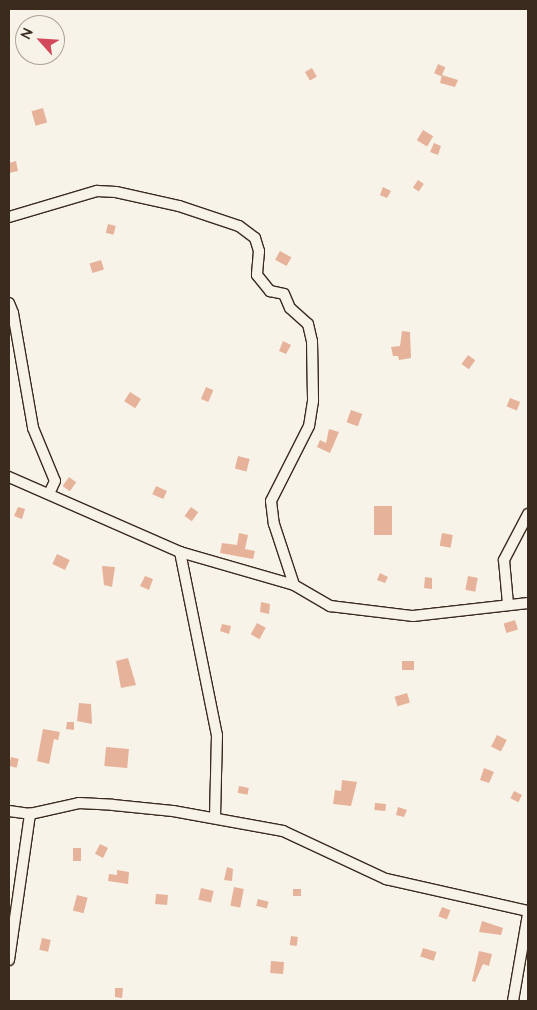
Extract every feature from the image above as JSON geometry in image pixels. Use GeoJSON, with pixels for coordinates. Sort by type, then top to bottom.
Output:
{"type":"FeatureCollection","features":[{"type":"Feature","properties":{"kind":"street"},"geometry":{"type":"LineString","coordinates":[[9,217],[97,191],[116,192],[179,206],[239,226],[254,238],[259,251],[257,275],[270,291],[284,294],[290,308],[308,324],[312,341],[313,401],[309,426],[271,501],[274,524],[294,585]]}},
{"type":"Feature","properties":{"kind":"street"},"geometry":{"type":"LineString","coordinates":[[9,303],[13,312],[33,428],[55,481],[49,494]]}},
{"type":"Feature","properties":{"kind":"street"},"geometry":{"type":"LineString","coordinates":[[9,478],[180,552],[294,585],[322,604],[347,610],[413,616],[528,603]]}},
{"type":"Feature","properties":{"kind":"street"},"geometry":{"type":"LineString","coordinates":[[508,604],[504,560],[528,514]]}},
{"type":"Feature","properties":{"kind":"street"},"geometry":{"type":"LineString","coordinates":[[180,552],[217,735],[215,818]]}},
{"type":"Feature","properties":{"kind":"street"},"geometry":{"type":"LineString","coordinates":[[9,811],[30,814],[80,803],[164,810],[215,818],[302,838],[343,862],[386,879],[528,912],[513,1001]]}},
{"type":"Feature","properties":{"kind":"street"},"geometry":{"type":"LineString","coordinates":[[9,960],[30,814]]}},
{"type":"Feature","properties":{"kind":"building"},"geometry":{"type":"Polygon","coordinates":[[[438,64],[445,67],[441,76],[434,73],[438,64]]]}},
{"type":"Feature","properties":{"kind":"building"},"geometry":{"type":"Polygon","coordinates":[[[312,68],[317,77],[310,81],[305,72],[312,68]]]}},
{"type":"Feature","properties":{"kind":"building"},"geometry":{"type":"Polygon","coordinates":[[[442,75],[458,80],[455,87],[440,83],[442,75]]]}},
{"type":"Feature","properties":{"kind":"building"},"geometry":{"type":"Polygon","coordinates":[[[43,108],[47,122],[36,126],[31,111],[43,108]]]}},
{"type":"Feature","properties":{"kind":"building"},"geometry":{"type":"Polygon","coordinates":[[[423,130],[433,136],[427,146],[417,140],[423,130]]]}},
{"type":"Feature","properties":{"kind":"building"},"geometry":{"type":"Polygon","coordinates":[[[434,143],[441,146],[438,155],[430,152],[434,143]]]}},
{"type":"Feature","properties":{"kind":"building"},"geometry":{"type":"Polygon","coordinates":[[[16,161],[18,171],[9,173],[9,163],[16,161]]]}},
{"type":"Feature","properties":{"kind":"building"},"geometry":{"type":"Polygon","coordinates":[[[418,180],[424,184],[419,191],[413,187],[418,180]]]}},
{"type":"Feature","properties":{"kind":"building"},"geometry":{"type":"Polygon","coordinates":[[[383,187],[391,191],[387,198],[380,195],[383,187]]]}},
{"type":"Feature","properties":{"kind":"building"},"geometry":{"type":"Polygon","coordinates":[[[108,224],[116,226],[114,235],[106,233],[108,224]]]}},
{"type":"Feature","properties":{"kind":"building"},"geometry":{"type":"Polygon","coordinates":[[[280,251],[291,257],[287,266],[275,260],[280,251]]]}},
{"type":"Feature","properties":{"kind":"building"},"geometry":{"type":"Polygon","coordinates":[[[101,260],[104,270],[92,273],[90,264],[101,260]]]}},
{"type":"Feature","properties":{"kind":"building"},"geometry":{"type":"Polygon","coordinates":[[[402,331],[410,332],[411,358],[399,360],[398,356],[393,356],[391,347],[400,346],[402,331]]]}},
{"type":"Feature","properties":{"kind":"building"},"geometry":{"type":"Polygon","coordinates":[[[283,341],[291,345],[286,354],[279,351],[283,341]]]}},
{"type":"Feature","properties":{"kind":"building"},"geometry":{"type":"Polygon","coordinates":[[[468,355],[475,360],[469,369],[462,364],[468,355]]]}},
{"type":"Feature","properties":{"kind":"building"},"geometry":{"type":"Polygon","coordinates":[[[206,387],[213,390],[208,402],[201,399],[206,387]]]}},
{"type":"Feature","properties":{"kind":"building"},"geometry":{"type":"Polygon","coordinates":[[[130,392],[141,399],[135,408],[124,401],[130,392]]]}},
{"type":"Feature","properties":{"kind":"building"},"geometry":{"type":"Polygon","coordinates":[[[510,398],[520,402],[517,410],[507,406],[510,398]]]}},
{"type":"Feature","properties":{"kind":"building"},"geometry":{"type":"Polygon","coordinates":[[[351,410],[362,414],[358,426],[347,422],[351,410]]]}},
{"type":"Feature","properties":{"kind":"building"},"geometry":{"type":"Polygon","coordinates":[[[329,429],[339,432],[330,453],[317,447],[320,440],[326,443],[329,429]]]}},
{"type":"Feature","properties":{"kind":"building"},"geometry":{"type":"Polygon","coordinates":[[[238,456],[250,459],[246,472],[235,469],[238,456]]]}},
{"type":"Feature","properties":{"kind":"building"},"geometry":{"type":"Polygon","coordinates":[[[69,477],[76,482],[70,491],[63,486],[69,477]]]}},
{"type":"Feature","properties":{"kind":"building"},"geometry":{"type":"Polygon","coordinates":[[[156,486],[167,491],[163,499],[152,494],[156,486]]]}},
{"type":"Feature","properties":{"kind":"building"},"geometry":{"type":"Polygon","coordinates":[[[374,506],[392,506],[392,535],[374,535],[374,506]]]}},
{"type":"Feature","properties":{"kind":"building"},"geometry":{"type":"Polygon","coordinates":[[[18,507],[25,509],[22,519],[14,516],[18,507]]]}},
{"type":"Feature","properties":{"kind":"building"},"geometry":{"type":"Polygon","coordinates":[[[191,507],[198,512],[192,521],[185,516],[191,507]]]}},
{"type":"Feature","properties":{"kind":"building"},"geometry":{"type":"Polygon","coordinates":[[[239,533],[248,535],[245,549],[255,551],[253,559],[220,553],[222,543],[237,545],[239,533]]]}},
{"type":"Feature","properties":{"kind":"building"},"geometry":{"type":"Polygon","coordinates":[[[442,533],[453,535],[451,548],[440,546],[442,533]]]}},
{"type":"Feature","properties":{"kind":"building"},"geometry":{"type":"Polygon","coordinates":[[[57,554],[70,560],[65,570],[52,564],[57,554]]]}},
{"type":"Feature","properties":{"kind":"building"},"geometry":{"type":"Polygon","coordinates":[[[102,566],[115,567],[112,587],[104,585],[102,566]]]}},
{"type":"Feature","properties":{"kind":"building"},"geometry":{"type":"Polygon","coordinates":[[[380,573],[388,577],[385,583],[377,580],[380,573]]]}},
{"type":"Feature","properties":{"kind":"building"},"geometry":{"type":"Polygon","coordinates":[[[145,576],[153,579],[149,590],[140,586],[145,576]]]}},
{"type":"Feature","properties":{"kind":"building"},"geometry":{"type":"Polygon","coordinates":[[[468,576],[478,578],[475,592],[465,590],[468,576]]]}},
{"type":"Feature","properties":{"kind":"building"},"geometry":{"type":"Polygon","coordinates":[[[425,577],[432,578],[432,589],[424,588],[425,577]]]}},
{"type":"Feature","properties":{"kind":"building"},"geometry":{"type":"Polygon","coordinates":[[[261,602],[270,604],[269,614],[260,612],[261,602]]]}},
{"type":"Feature","properties":{"kind":"building"},"geometry":{"type":"Polygon","coordinates":[[[515,620],[518,630],[506,633],[504,624],[515,620]]]}},
{"type":"Feature","properties":{"kind":"building"},"geometry":{"type":"Polygon","coordinates":[[[257,623],[266,628],[259,639],[251,634],[257,623]]]}},
{"type":"Feature","properties":{"kind":"building"},"geometry":{"type":"Polygon","coordinates":[[[222,624],[231,626],[229,634],[220,631],[222,624]]]}},
{"type":"Feature","properties":{"kind":"building"},"geometry":{"type":"Polygon","coordinates":[[[128,658],[136,685],[121,688],[116,661],[128,658]]]}},
{"type":"Feature","properties":{"kind":"building"},"geometry":{"type":"Polygon","coordinates":[[[402,661],[414,661],[414,670],[402,670],[402,661]]]}},
{"type":"Feature","properties":{"kind":"building"},"geometry":{"type":"Polygon","coordinates":[[[407,693],[410,703],[397,706],[395,697],[407,693]]]}},
{"type":"Feature","properties":{"kind":"building"},"geometry":{"type":"Polygon","coordinates":[[[79,703],[91,704],[92,724],[77,721],[79,703]]]}},
{"type":"Feature","properties":{"kind":"building"},"geometry":{"type":"Polygon","coordinates":[[[67,722],[74,722],[74,730],[66,729],[67,722]]]}},
{"type":"Feature","properties":{"kind":"building"},"geometry":{"type":"Polygon","coordinates":[[[43,729],[60,732],[58,740],[54,739],[49,764],[37,761],[43,729]]]}},
{"type":"Feature","properties":{"kind":"building"},"geometry":{"type":"Polygon","coordinates":[[[497,735],[507,740],[501,752],[491,747],[497,735]]]}},
{"type":"Feature","properties":{"kind":"building"},"geometry":{"type":"Polygon","coordinates":[[[106,747],[129,749],[127,768],[104,766],[106,747]]]}},
{"type":"Feature","properties":{"kind":"building"},"geometry":{"type":"Polygon","coordinates":[[[11,757],[19,759],[17,768],[9,766],[11,757]]]}},
{"type":"Feature","properties":{"kind":"building"},"geometry":{"type":"Polygon","coordinates":[[[484,768],[494,772],[489,783],[480,780],[484,768]]]}},
{"type":"Feature","properties":{"kind":"building"},"geometry":{"type":"Polygon","coordinates":[[[342,780],[357,782],[351,806],[333,804],[335,790],[341,791],[342,780]]]}},
{"type":"Feature","properties":{"kind":"building"},"geometry":{"type":"Polygon","coordinates":[[[239,786],[249,788],[247,795],[238,793],[239,786]]]}},
{"type":"Feature","properties":{"kind":"building"},"geometry":{"type":"Polygon","coordinates":[[[514,791],[522,795],[518,802],[510,798],[514,791]]]}},
{"type":"Feature","properties":{"kind":"building"},"geometry":{"type":"Polygon","coordinates":[[[375,803],[386,804],[385,811],[374,810],[375,803]]]}},
{"type":"Feature","properties":{"kind":"building"},"geometry":{"type":"Polygon","coordinates":[[[398,807],[407,810],[404,817],[396,815],[398,807]]]}},
{"type":"Feature","properties":{"kind":"building"},"geometry":{"type":"Polygon","coordinates":[[[100,844],[108,848],[103,858],[95,854],[100,844]]]}},
{"type":"Feature","properties":{"kind":"building"},"geometry":{"type":"Polygon","coordinates":[[[73,848],[81,848],[81,861],[73,861],[73,848]]]}},
{"type":"Feature","properties":{"kind":"building"},"geometry":{"type":"Polygon","coordinates":[[[227,867],[233,869],[232,881],[224,880],[227,867]]]}},
{"type":"Feature","properties":{"kind":"building"},"geometry":{"type":"Polygon","coordinates":[[[117,870],[129,872],[128,884],[108,881],[109,874],[117,875],[117,870]]]}},
{"type":"Feature","properties":{"kind":"building"},"geometry":{"type":"Polygon","coordinates":[[[234,887],[244,889],[240,908],[230,906],[234,887]]]}},
{"type":"Feature","properties":{"kind":"building"},"geometry":{"type":"Polygon","coordinates":[[[201,888],[214,891],[211,903],[198,900],[201,888]]]}},
{"type":"Feature","properties":{"kind":"building"},"geometry":{"type":"Polygon","coordinates":[[[293,889],[301,889],[301,896],[293,896],[293,889]]]}},
{"type":"Feature","properties":{"kind":"building"},"geometry":{"type":"Polygon","coordinates":[[[156,894],[168,895],[167,905],[155,904],[156,894]]]}},
{"type":"Feature","properties":{"kind":"building"},"geometry":{"type":"Polygon","coordinates":[[[77,895],[88,898],[83,913],[73,910],[77,895]]]}},
{"type":"Feature","properties":{"kind":"building"},"geometry":{"type":"Polygon","coordinates":[[[258,899],[269,902],[267,909],[256,906],[258,899]]]}},
{"type":"Feature","properties":{"kind":"building"},"geometry":{"type":"Polygon","coordinates":[[[442,907],[450,910],[447,920],[438,916],[442,907]]]}},
{"type":"Feature","properties":{"kind":"building"},"geometry":{"type":"Polygon","coordinates":[[[482,921],[503,928],[501,935],[479,932],[482,921]]]}},
{"type":"Feature","properties":{"kind":"building"},"geometry":{"type":"Polygon","coordinates":[[[291,936],[298,937],[297,946],[290,945],[291,936]]]}},
{"type":"Feature","properties":{"kind":"building"},"geometry":{"type":"Polygon","coordinates":[[[42,938],[51,940],[48,952],[39,950],[42,938]]]}},
{"type":"Feature","properties":{"kind":"building"},"geometry":{"type":"Polygon","coordinates":[[[423,948],[436,952],[434,961],[420,957],[423,948]]]}},
{"type":"Feature","properties":{"kind":"building"},"geometry":{"type":"Polygon","coordinates":[[[479,951],[492,954],[489,966],[483,964],[475,982],[472,981],[479,951]]]}},
{"type":"Feature","properties":{"kind":"building"},"geometry":{"type":"Polygon","coordinates":[[[271,961],[284,962],[283,974],[270,973],[271,961]]]}},
{"type":"Feature","properties":{"kind":"building"},"geometry":{"type":"Polygon","coordinates":[[[115,988],[123,988],[122,998],[115,997],[115,988]]]}}]}
